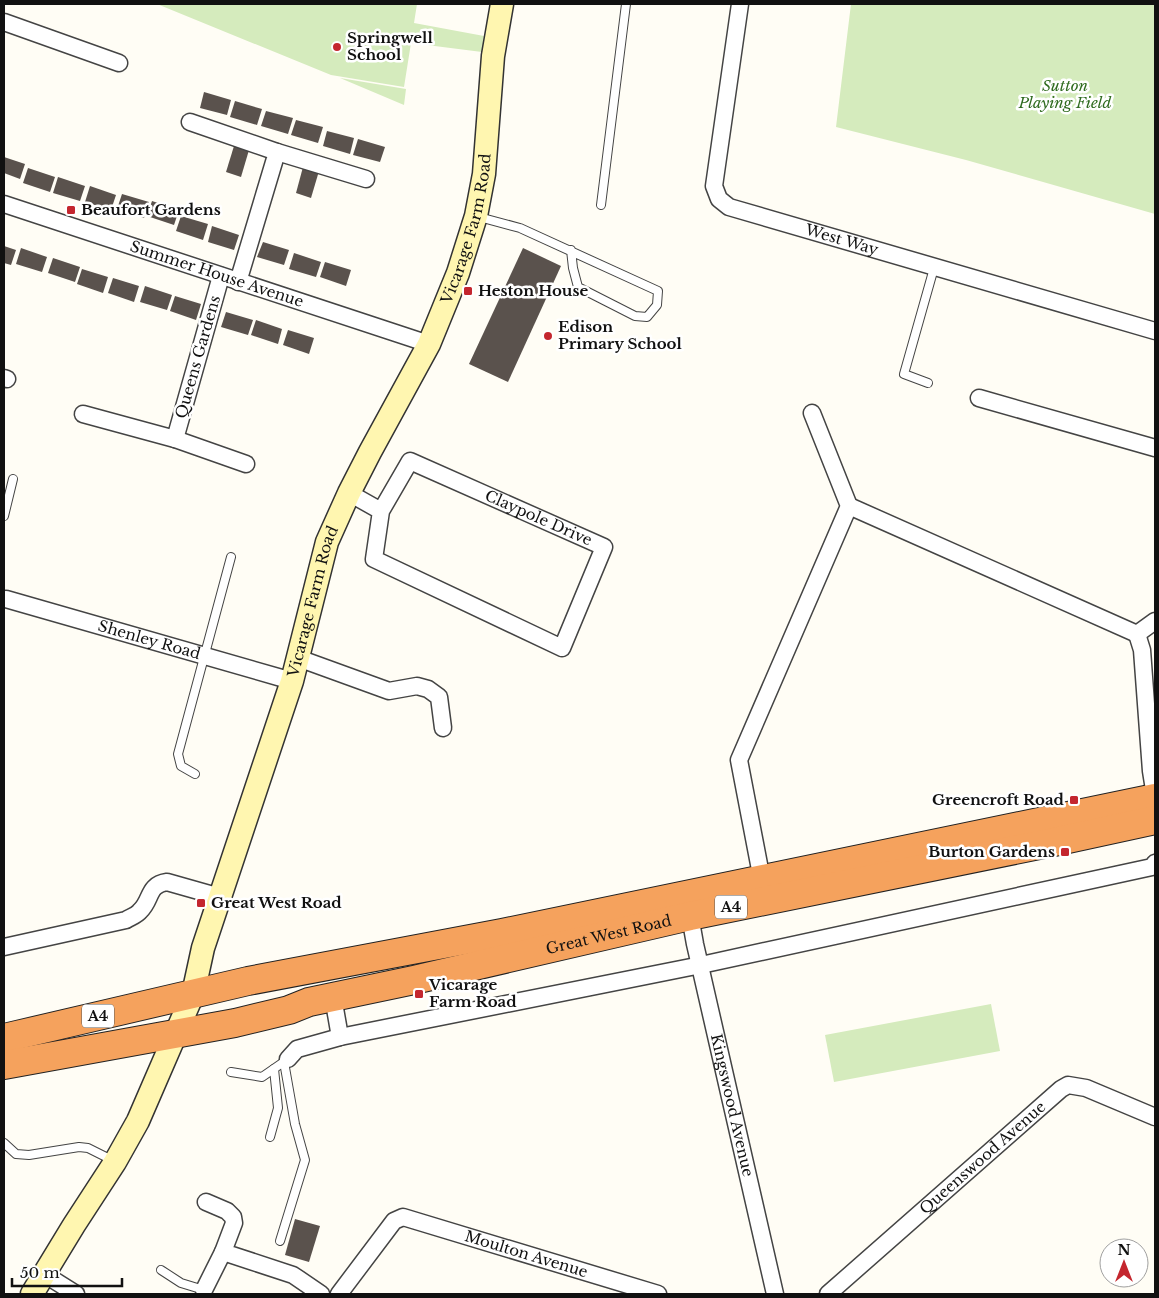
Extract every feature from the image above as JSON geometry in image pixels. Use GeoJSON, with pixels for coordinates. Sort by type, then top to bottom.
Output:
{"type":"FeatureCollection","features":[{"type":"Feature","properties":{"kind":"highway","name":"Great West Road"},"geometry":{"type":"LineString","coordinates":[[4,1038],[248,981],[502,934],[1155,797]]}},
{"type":"Feature","properties":{"kind":"highway","name":"Great West Road"},"geometry":{"type":"LineString","coordinates":[[4,1065],[235,1023],[289,1010],[321,999],[414,980],[690,916],[1155,820]]}},
{"type":"Feature","properties":{"kind":"highway"},"geometry":{"type":"LineString","coordinates":[[192,994],[207,1006],[215,1008],[286,994],[321,999]]}},
{"type":"Feature","properties":{"kind":"street","name":"Vicarage Farm Road"},"geometry":{"type":"LineString","coordinates":[[32,1294],[115,1162],[138,1121],[192,994],[203,948],[292,681],[328,542],[349,493],[429,344],[458,273],[476,216],[484,174],[493,56],[502,4]]}},
{"type":"Feature","properties":{"kind":"street","name":"West Way"},"geometry":{"type":"LineString","coordinates":[[740,4],[714,186],[719,199],[729,207],[1155,331]]}},
{"type":"Feature","properties":{"kind":"street"},"geometry":{"type":"LineString","coordinates":[[4,22],[119,63]]}},
{"type":"Feature","properties":{"kind":"street"},"geometry":{"type":"LineString","coordinates":[[190,122],[366,180]]}},
{"type":"Feature","properties":{"kind":"street"},"geometry":{"type":"LineString","coordinates":[[238,282],[277,152]]}},
{"type":"Feature","properties":{"kind":"street","name":"Summer House Avenue"},"geometry":{"type":"LineString","coordinates":[[4,204],[429,344]]}},
{"type":"Feature","properties":{"kind":"street","name":"Queens Gardens"},"geometry":{"type":"LineString","coordinates":[[175,439],[222,276]]}},
{"type":"Feature","properties":{"kind":"street"},"geometry":{"type":"LineString","coordinates":[[979,398],[1155,448]]}},
{"type":"Feature","properties":{"kind":"street"},"geometry":{"type":"LineString","coordinates":[[812,413],[849,506],[1137,634],[1142,650],[1151,771],[1155,797]]}},
{"type":"Feature","properties":{"kind":"street","name":"Queens Gardens"},"geometry":{"type":"LineString","coordinates":[[84,414],[175,439],[246,464]]}},
{"type":"Feature","properties":{"kind":"street","name":"Claypole Drive"},"geometry":{"type":"LineString","coordinates":[[410,461],[604,547],[562,648],[374,559],[381,511],[410,461]]}},
{"type":"Feature","properties":{"kind":"street"},"geometry":{"type":"LineString","coordinates":[[349,493],[381,511]]}},
{"type":"Feature","properties":{"kind":"street"},"geometry":{"type":"LineString","coordinates":[[762,880],[739,760],[849,506]]}},
{"type":"Feature","properties":{"kind":"street","name":"Shenley Road"},"geometry":{"type":"LineString","coordinates":[[5,598],[292,681]]}},
{"type":"Feature","properties":{"kind":"street"},"geometry":{"type":"LineString","coordinates":[[1137,634],[1155,622]]}},
{"type":"Feature","properties":{"kind":"street"},"geometry":{"type":"LineString","coordinates":[[298,658],[389,691],[417,686],[428,689],[439,697],[443,728]]}},
{"type":"Feature","properties":{"kind":"street"},"geometry":{"type":"LineString","coordinates":[[286,1060],[297,1049],[340,1037],[701,965],[1152,867],[1155,863]]}},
{"type":"Feature","properties":{"kind":"street"},"geometry":{"type":"LineString","coordinates":[[4,947],[126,920],[142,910],[154,887],[160,883],[167,882],[220,897]]}},
{"type":"Feature","properties":{"kind":"street","name":"Kingswood Avenue"},"geometry":{"type":"LineString","coordinates":[[690,916],[775,1294]]}},
{"type":"Feature","properties":{"kind":"street"},"geometry":{"type":"LineString","coordinates":[[321,999],[340,1037]]}},
{"type":"Feature","properties":{"kind":"street","name":"Queenswood Avenue"},"geometry":{"type":"LineString","coordinates":[[828,1294],[960,1176],[1068,1085],[1086,1088],[1155,1116]]}},
{"type":"Feature","properties":{"kind":"street"},"geometry":{"type":"LineString","coordinates":[[204,1290],[223,1252],[234,1223],[233,1217],[226,1211],[206,1202]]}},
{"type":"Feature","properties":{"kind":"street","name":"Moulton Avenue"},"geometry":{"type":"LineString","coordinates":[[339,1294],[394,1221],[403,1217],[658,1294]]}},
{"type":"Feature","properties":{"kind":"street"},"geometry":{"type":"LineString","coordinates":[[223,1252],[292,1275],[320,1294]]}},
{"type":"Feature","properties":{"kind":"street"},"geometry":{"type":"LineString","coordinates":[[44,1274],[76,1294]]}},
{"type":"Feature","properties":{"kind":"lane"},"geometry":{"type":"LineString","coordinates":[[601,205],[626,4]]}},
{"type":"Feature","properties":{"kind":"lane"},"geometry":{"type":"LineString","coordinates":[[476,216],[520,228],[571,250],[658,291],[657,304],[646,317],[635,316],[578,287],[572,268],[571,250]]}},
{"type":"Feature","properties":{"kind":"lane"},"geometry":{"type":"LineString","coordinates":[[928,382],[904,374],[934,268]]}},
{"type":"Feature","properties":{"kind":"lane"},"geometry":{"type":"LineString","coordinates":[[4,516],[13,479]]}},
{"type":"Feature","properties":{"kind":"lane"},"geometry":{"type":"LineString","coordinates":[[194,774],[181,766],[178,754],[231,557]]}},
{"type":"Feature","properties":{"kind":"lane"},"geometry":{"type":"LineString","coordinates":[[231,1072],[262,1077],[286,1060],[295,1124],[305,1160],[280,1241]]}},
{"type":"Feature","properties":{"kind":"lane"},"geometry":{"type":"LineString","coordinates":[[270,1137],[278,1108],[274,1069]]}},
{"type":"Feature","properties":{"kind":"lane"},"geometry":{"type":"LineString","coordinates":[[4,1143],[16,1154],[29,1156],[80,1147],[88,1148],[115,1162]]}},
{"type":"Feature","properties":{"kind":"lane"},"geometry":{"type":"LineString","coordinates":[[160,1270],[181,1283],[204,1290]]}},
{"type":"Feature","properties":{"kind":"green space","name":"Springwell School"},"geometry":{"type":"Polygon","coordinates":[[[157,4],[417,4],[414,23],[484,36],[482,52],[411,43],[404,87],[331,75],[157,4]]]}},
{"type":"Feature","properties":{"kind":"green space","name":"Sutton Playing Field"},"geometry":{"type":"Polygon","coordinates":[[[851,4],[1155,4],[1155,214],[966,160],[836,127],[851,4]]]}},
{"type":"Feature","properties":{"kind":"green space"},"geometry":{"type":"Polygon","coordinates":[[[340,78],[406,89],[404,105],[340,78]]]}},
{"type":"Feature","properties":{"kind":"green space"},"geometry":{"type":"Polygon","coordinates":[[[991,1004],[1000,1051],[834,1082],[825,1035],[991,1004]]]}},
{"type":"Feature","properties":{"kind":"building"},"geometry":{"type":"Polygon","coordinates":[[[204,92],[231,100],[227,115],[200,108],[204,92]]]}},
{"type":"Feature","properties":{"kind":"building"},"geometry":{"type":"Polygon","coordinates":[[[235,101],[262,109],[257,125],[230,117],[235,101]]]}},
{"type":"Feature","properties":{"kind":"building"},"geometry":{"type":"Polygon","coordinates":[[[266,111],[293,118],[288,134],[261,126],[266,111]]]}},
{"type":"Feature","properties":{"kind":"building"},"geometry":{"type":"Polygon","coordinates":[[[296,120],[323,127],[318,143],[291,135],[296,120]]]}},
{"type":"Feature","properties":{"kind":"building"},"geometry":{"type":"Polygon","coordinates":[[[327,131],[354,138],[350,154],[323,146],[327,131]]]}},
{"type":"Feature","properties":{"kind":"building"},"geometry":{"type":"Polygon","coordinates":[[[358,139],[385,147],[380,162],[353,155],[358,139]]]}},
{"type":"Feature","properties":{"kind":"building"},"geometry":{"type":"Polygon","coordinates":[[[234,146],[249,150],[241,177],[226,172],[234,146]]]}},
{"type":"Feature","properties":{"kind":"building"},"geometry":{"type":"Polygon","coordinates":[[[4,157],[25,164],[20,179],[4,173],[4,157]]]}},
{"type":"Feature","properties":{"kind":"building"},"geometry":{"type":"Polygon","coordinates":[[[303,167],[319,171],[311,198],[296,193],[303,167]]]}},
{"type":"Feature","properties":{"kind":"building"},"geometry":{"type":"Polygon","coordinates":[[[28,168],[55,177],[50,192],[23,183],[28,168]]]}},
{"type":"Feature","properties":{"kind":"building"},"geometry":{"type":"Polygon","coordinates":[[[58,177],[85,186],[80,201],[53,193],[58,177]]]}},
{"type":"Feature","properties":{"kind":"building"},"geometry":{"type":"Polygon","coordinates":[[[90,186],[116,195],[111,210],[85,202],[90,186]]]}},
{"type":"Feature","properties":{"kind":"building"},"geometry":{"type":"Polygon","coordinates":[[[122,194],[149,202],[144,218],[117,209],[122,194]]]}},
{"type":"Feature","properties":{"kind":"building"},"geometry":{"type":"Polygon","coordinates":[[[152,201],[179,210],[174,225],[147,216],[152,201]]]}},
{"type":"Feature","properties":{"kind":"building"},"geometry":{"type":"Polygon","coordinates":[[[181,216],[208,224],[203,240],[176,231],[181,216]]]}},
{"type":"Feature","properties":{"kind":"building"},"geometry":{"type":"Polygon","coordinates":[[[212,226],[239,235],[234,250],[208,242],[212,226]]]}},
{"type":"Feature","properties":{"kind":"building"},"geometry":{"type":"Polygon","coordinates":[[[263,242],[289,250],[284,265],[257,257],[263,242]]]}},
{"type":"Feature","properties":{"kind":"building"},"geometry":{"type":"Polygon","coordinates":[[[4,246],[16,250],[11,265],[4,263],[4,246]]]}},
{"type":"Feature","properties":{"kind":"building"},"geometry":{"type":"Polygon","coordinates":[[[21,248],[47,257],[42,272],[16,264],[21,248]]]}},
{"type":"Feature","properties":{"kind":"building"},"geometry":{"type":"Polygon","coordinates":[[[523,248],[561,266],[508,382],[469,364],[523,248]]]}},
{"type":"Feature","properties":{"kind":"building"},"geometry":{"type":"Polygon","coordinates":[[[294,253],[321,262],[316,277],[289,269],[294,253]]]}},
{"type":"Feature","properties":{"kind":"building"},"geometry":{"type":"Polygon","coordinates":[[[53,258],[80,267],[75,282],[48,273],[53,258]]]}},
{"type":"Feature","properties":{"kind":"building"},"geometry":{"type":"Polygon","coordinates":[[[325,262],[351,270],[346,286],[320,277],[325,262]]]}},
{"type":"Feature","properties":{"kind":"building"},"geometry":{"type":"Polygon","coordinates":[[[82,269],[108,277],[103,293],[77,284],[82,269]]]}},
{"type":"Feature","properties":{"kind":"building"},"geometry":{"type":"Polygon","coordinates":[[[113,278],[139,286],[134,302],[108,293],[113,278]]]}},
{"type":"Feature","properties":{"kind":"building"},"geometry":{"type":"Polygon","coordinates":[[[145,286],[172,295],[167,310],[140,302],[145,286]]]}},
{"type":"Feature","properties":{"kind":"building"},"geometry":{"type":"Polygon","coordinates":[[[175,296],[201,304],[196,320],[170,311],[175,296]]]}},
{"type":"Feature","properties":{"kind":"building"},"geometry":{"type":"Polygon","coordinates":[[[226,312],[253,320],[248,335],[221,327],[226,312]]]}},
{"type":"Feature","properties":{"kind":"building"},"geometry":{"type":"Polygon","coordinates":[[[256,320],[282,329],[278,344],[251,335],[256,320]]]}},
{"type":"Feature","properties":{"kind":"building"},"geometry":{"type":"Polygon","coordinates":[[[288,330],[314,338],[309,354],[283,345],[288,330]]]}},
{"type":"Feature","properties":{"kind":"building"},"geometry":{"type":"Polygon","coordinates":[[[295,1219],[320,1226],[309,1262],[285,1255],[295,1219]]]}},
{"type":"Feature","properties":{"kind":"place","name":"Springwell School"},"geometry":{"type":"Point","coordinates":[337,47]}},
{"type":"Feature","properties":{"kind":"place","name":"Beaufort Gardens"},"geometry":{"type":"Point","coordinates":[71,210]}},
{"type":"Feature","properties":{"kind":"place","name":"Heston House"},"geometry":{"type":"Point","coordinates":[468,291]}},
{"type":"Feature","properties":{"kind":"place","name":"Edison Primary School"},"geometry":{"type":"Point","coordinates":[548,336]}},
{"type":"Feature","properties":{"kind":"place","name":"Greencroft Road"},"geometry":{"type":"Point","coordinates":[1074,800]}},
{"type":"Feature","properties":{"kind":"place","name":"Burton Gardens"},"geometry":{"type":"Point","coordinates":[1065,852]}},
{"type":"Feature","properties":{"kind":"place","name":"Great West Road"},"geometry":{"type":"Point","coordinates":[201,903]}},
{"type":"Feature","properties":{"kind":"place","name":"Vicarage Farm Road"},"geometry":{"type":"Point","coordinates":[419,994]}}]}
